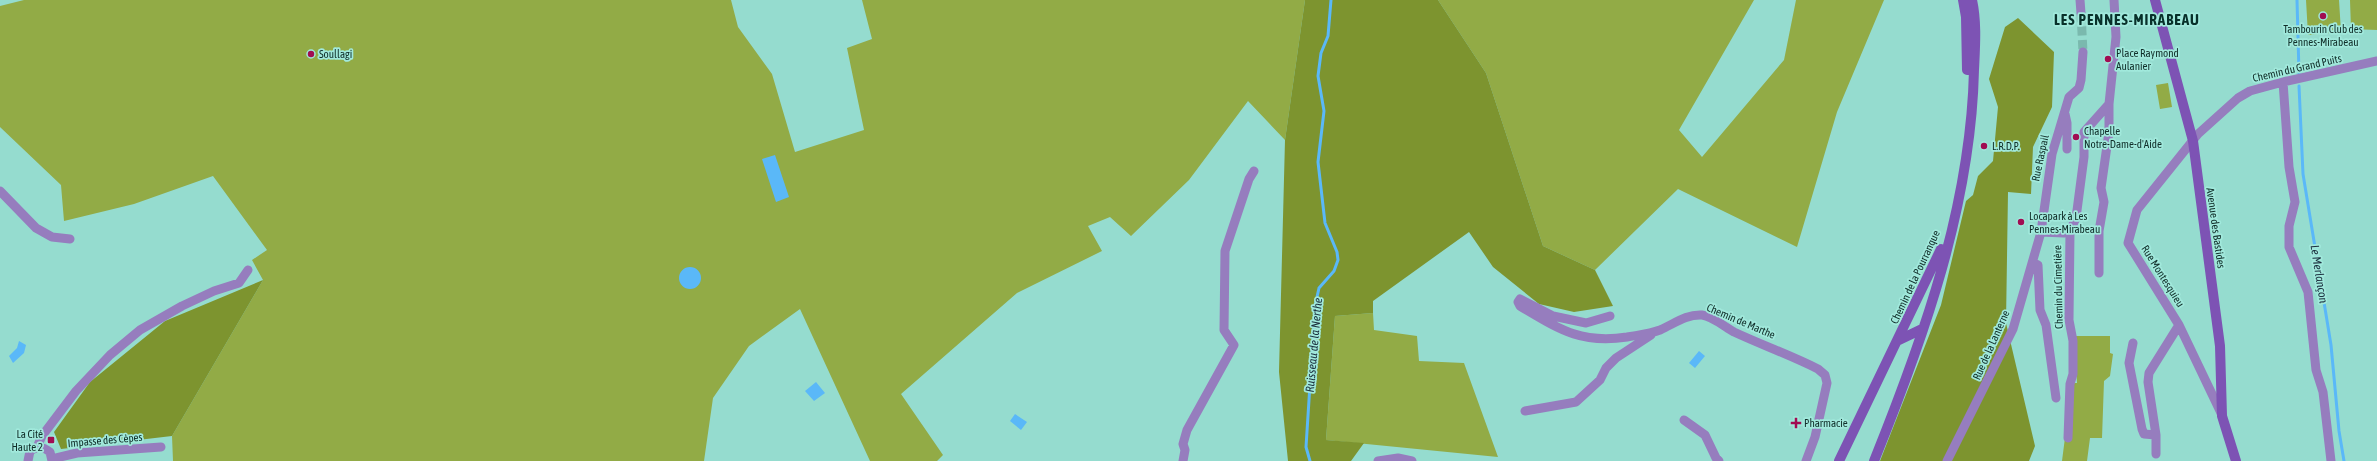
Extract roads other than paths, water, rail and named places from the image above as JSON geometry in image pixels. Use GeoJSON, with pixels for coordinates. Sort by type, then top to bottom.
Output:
{"type":"FeatureCollection","features":[{"type":"Feature","properties":{"kind":"main road"},"geometry":{"type":"LineString","coordinates":[[1963,0],[1968,42],[1965,162]]}},
{"type":"Feature","properties":{"kind":"main road"},"geometry":{"type":"LineString","coordinates":[[1874,461],[1914,358],[1953,223],[1970,134],[1974,81],[1975,29],[1972,0]]}},
{"type":"Feature","properties":{"kind":"main road","name":"Avenue des Bastides"},"geometry":{"type":"LineString","coordinates":[[2155,0],[2193,141],[2220,346],[2222,416],[2236,461]]}},
{"type":"Feature","properties":{"kind":"main road","name":"Chemin de la Pourranque"},"geometry":{"type":"LineString","coordinates":[[1839,461],[1899,340],[1953,223]]}},
{"type":"Feature","properties":{"kind":"main road"},"geometry":{"type":"LineString","coordinates":[[1867,461],[1922,329]]}},
{"type":"Feature","properties":{"kind":"main road","name":"Chemin de la Pourranque"},"geometry":{"type":"LineString","coordinates":[[1899,340],[1922,329]]}},
{"type":"Feature","properties":{"kind":"street"},"geometry":{"type":"LineString","coordinates":[[2080,0],[2081,13]]}},
{"type":"Feature","properties":{"kind":"street"},"geometry":{"type":"LineString","coordinates":[[2100,273],[2099,231],[2104,202],[2101,188],[2109,132],[2109,104],[2116,37],[2114,0]]}},
{"type":"Feature","properties":{"kind":"street","name":"Rue Raspail"},"geometry":{"type":"LineString","coordinates":[[2041,232],[2045,214],[2048,167],[2070,94],[2080,84],[2083,52]]}},
{"type":"Feature","properties":{"kind":"street","name":"Chemin du Grand Puits"},"geometry":{"type":"LineString","coordinates":[[2193,141],[2198,134],[2238,98],[2250,91],[2377,61]]}},
{"type":"Feature","properties":{"kind":"street"},"geometry":{"type":"LineString","coordinates":[[2283,82],[2289,167],[2295,202],[2289,226],[2289,247],[2305,280],[2308,292],[2316,370],[2323,392],[2331,461]]}},
{"type":"Feature","properties":{"kind":"street","name":"Chemin du Cimetière"},"geometry":{"type":"LineString","coordinates":[[2068,438],[2070,384],[2073,374],[2073,341],[2069,320],[2070,231],[2076,218],[2078,189],[2084,157],[2084,132],[2109,104]]}},
{"type":"Feature","properties":{"kind":"street","name":"Rue Raspail"},"geometry":{"type":"LineString","coordinates":[[2065,114],[2068,123],[2067,149]]}},
{"type":"Feature","properties":{"kind":"street","name":"Rue Montesquieu"},"geometry":{"type":"LineString","coordinates":[[2193,141],[2137,210],[2128,243],[2179,325],[2222,416]]}},
{"type":"Feature","properties":{"kind":"street"},"geometry":{"type":"LineString","coordinates":[[1183,461],[1185,450],[1183,444],[1187,430],[1234,345],[1224,330],[1225,251],[1249,179],[1254,171]]}},
{"type":"Feature","properties":{"kind":"street"},"geometry":{"type":"LineString","coordinates":[[0,190],[36,228],[52,237],[70,239]]}},
{"type":"Feature","properties":{"kind":"street"},"geometry":{"type":"LineString","coordinates":[[2041,232],[2064,233],[2070,231]]}},
{"type":"Feature","properties":{"kind":"street","name":"Rue de la Lanterne"},"geometry":{"type":"LineString","coordinates":[[1948,461],[2013,329],[2034,263],[2041,232]]}},
{"type":"Feature","properties":{"kind":"street"},"geometry":{"type":"LineString","coordinates":[[2034,263],[2038,265],[2040,310],[2046,325],[2056,398]]}},
{"type":"Feature","properties":{"kind":"street"},"geometry":{"type":"LineString","coordinates":[[19,461],[28,459],[30,452],[37,447],[42,436],[76,391],[110,355],[140,330],[182,306],[214,291],[239,283],[248,270]]}},
{"type":"Feature","properties":{"kind":"street","name":"Chemin de Marthe"},"geometry":{"type":"LineString","coordinates":[[1610,316],[1586,324],[1553,316],[1520,299],[1518,302],[1520,306],[1552,325],[1586,338],[1609,340],[1659,330],[1688,316],[1703,315],[1734,332],[1811,365],[1825,375],[1827,383],[1823,406],[1806,461]]}},
{"type":"Feature","properties":{"kind":"street","name":"Rue Montesquieu"},"geometry":{"type":"LineString","coordinates":[[2156,454],[2156,435],[2148,382],[2149,373],[2179,325]]}},
{"type":"Feature","properties":{"kind":"street"},"geometry":{"type":"LineString","coordinates":[[1525,411],[1576,402],[1600,380],[1606,368],[1616,358],[1659,330]]}},
{"type":"Feature","properties":{"kind":"street"},"geometry":{"type":"LineString","coordinates":[[2134,343],[2129,363],[2142,429],[2144,434],[2156,435]]}},
{"type":"Feature","properties":{"kind":"street"},"geometry":{"type":"LineString","coordinates":[[1684,420],[1705,435],[1716,458],[1719,461]]}},
{"type":"Feature","properties":{"kind":"street"},"geometry":{"type":"LineString","coordinates":[[37,447],[42,447],[50,452],[52,460]]}},
{"type":"Feature","properties":{"kind":"street","name":"Impasse des Cèpes"},"geometry":{"type":"LineString","coordinates":[[52,460],[77,453],[161,447]]}},
{"type":"Feature","properties":{"kind":"street"},"geometry":{"type":"LineString","coordinates":[[1378,461],[1398,458],[1412,461]]}},
{"type":"Feature","properties":{"kind":"water"},"geometry":{"type":"Polygon","coordinates":[[[775,155],[789,197],[776,202],[762,159],[775,155]]]}},
{"type":"Feature","properties":{"kind":"water"},"geometry":{"type":"Polygon","coordinates":[[[690,267],[698,270],[701,278],[698,286],[690,289],[682,286],[679,278],[682,270],[690,267]]]}},
{"type":"Feature","properties":{"kind":"water"},"geometry":{"type":"Polygon","coordinates":[[[19,341],[26,345],[24,353],[13,363],[9,356],[17,348],[19,341]]]}},
{"type":"Feature","properties":{"kind":"water"},"geometry":{"type":"Polygon","coordinates":[[[1699,351],[1705,356],[1695,368],[1689,363],[1699,351]]]}},
{"type":"Feature","properties":{"kind":"water"},"geometry":{"type":"Polygon","coordinates":[[[816,382],[825,393],[814,401],[805,391],[816,382]]]}},
{"type":"Feature","properties":{"kind":"water"},"geometry":{"type":"Polygon","coordinates":[[[1015,414],[1027,422],[1021,430],[1010,421],[1015,414]]]}},
{"type":"Feature","properties":{"kind":"waterway","name":"Ruisseau de la Nerthe"},"geometry":{"type":"LineString","coordinates":[[1310,461],[1306,447],[1315,306],[1319,288],[1334,271],[1338,260],[1337,252],[1325,223],[1318,162],[1324,111],[1318,76],[1321,53],[1328,36],[1331,0]]}},
{"type":"Feature","properties":{"kind":"waterway","name":"Le Merlançon"},"geometry":{"type":"LineString","coordinates":[[2297,0],[2299,73]]}},
{"type":"Feature","properties":{"kind":"waterway","name":"Le Merlançon"},"geometry":{"type":"LineString","coordinates":[[2299,86],[2303,174],[2331,345],[2339,431],[2344,461]]}},
{"type":"Feature","properties":{"kind":"tunnel"},"geometry":{"type":"LineString","coordinates":[[2081,13],[2083,52]]}},
{"type":"Feature","properties":{"kind":"place","name":"Tambourin Club des Pennes-Mirabeau"},"geometry":{"type":"Point","coordinates":[2323,16]}},
{"type":"Feature","properties":{"kind":"place","name":"Soullagi"},"geometry":{"type":"Point","coordinates":[311,54]}},
{"type":"Feature","properties":{"kind":"place","name":"Place Raymond Aulanier"},"geometry":{"type":"Point","coordinates":[2108,59]}},
{"type":"Feature","properties":{"kind":"place","name":"Chapelle Notre-Dame-d'Aide"},"geometry":{"type":"Point","coordinates":[2076,137]}},
{"type":"Feature","properties":{"kind":"place","name":"L.R.D.P."},"geometry":{"type":"Point","coordinates":[1984,146]}},
{"type":"Feature","properties":{"kind":"place","name":"Locapark à Les Pennes-Mirabeau"},"geometry":{"type":"Point","coordinates":[2021,222]}},
{"type":"Feature","properties":{"kind":"place","name":"Pharmacie"},"geometry":{"type":"Point","coordinates":[1796,423]}},
{"type":"Feature","properties":{"kind":"place","name":"La Cité Haute 2"},"geometry":{"type":"Point","coordinates":[51,440]}},
{"type":"Feature","properties":{"kind":"district","name":"LES PENNES-MIRABEAU"},"geometry":{"type":"Point","coordinates":[2127,19]}}]}
